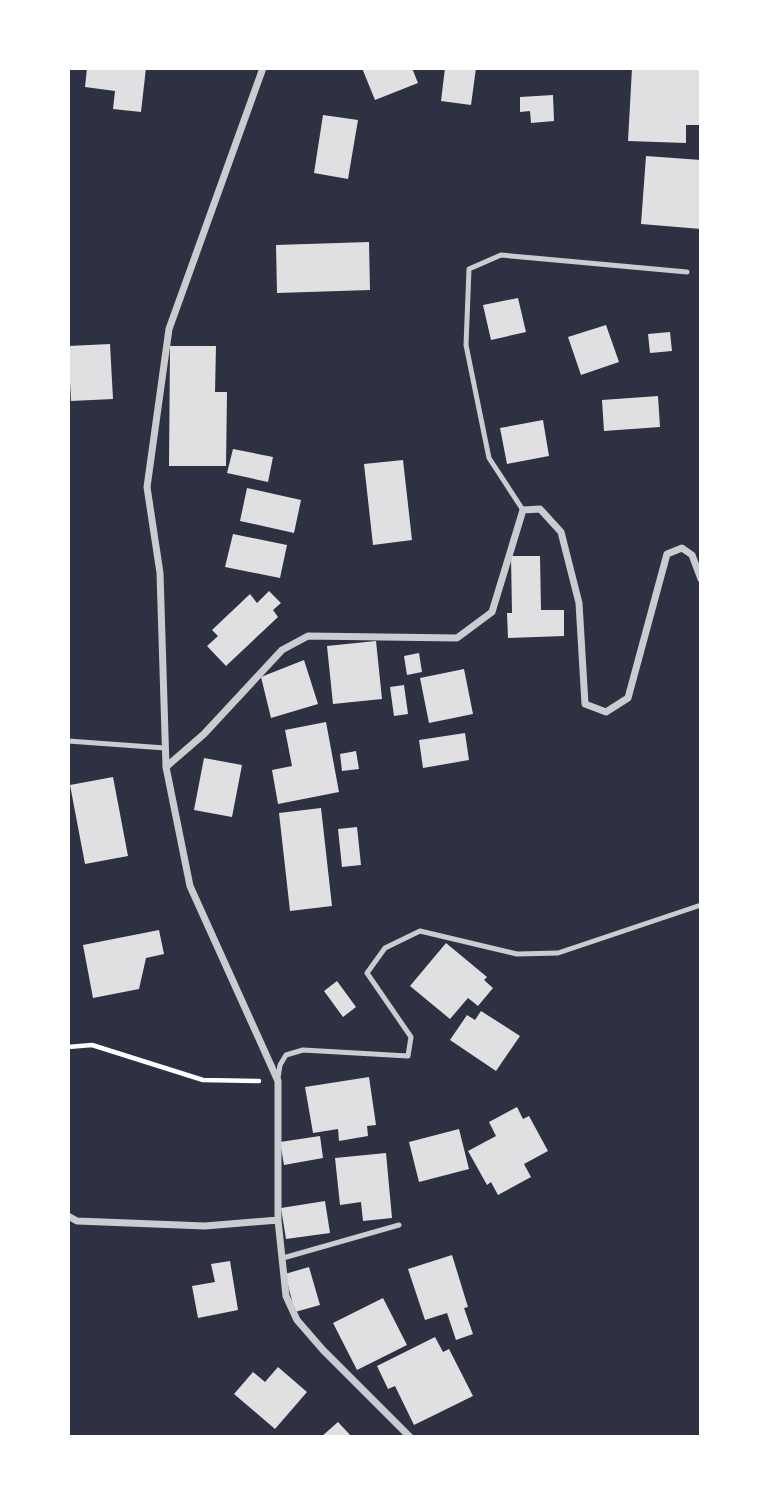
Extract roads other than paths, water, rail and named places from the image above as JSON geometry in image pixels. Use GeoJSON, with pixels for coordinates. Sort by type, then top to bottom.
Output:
{"type":"FeatureCollection","features":[{"type":"Feature","properties":{"kind":"street"},"geometry":{"type":"LineString","coordinates":[[263,68],[169,329],[147,487],[160,573],[166,767],[190,886],[278,1081],[278,1220],[286,1296],[297,1320],[323,1350],[411,1437]]}},
{"type":"Feature","properties":{"kind":"street"},"geometry":{"type":"LineString","coordinates":[[166,767],[204,734],[282,650],[308,636],[457,638],[492,612],[523,510],[540,509],[561,532],[579,603],[585,704],[606,712],[628,698],[667,554],[682,548],[692,555],[701,579]]}},
{"type":"Feature","properties":{"kind":"street"},"geometry":{"type":"LineString","coordinates":[[68,1216],[77,1221],[205,1226],[278,1220]]}},
{"type":"Feature","properties":{"kind":"lane"},"geometry":{"type":"LineString","coordinates":[[523,510],[489,458],[466,345],[469,269],[501,255],[687,272]]}},
{"type":"Feature","properties":{"kind":"lane"},"geometry":{"type":"LineString","coordinates":[[68,741],[165,748]]}},
{"type":"Feature","properties":{"kind":"lane"},"geometry":{"type":"LineString","coordinates":[[278,1081],[280,1065],[286,1055],[303,1049],[408,1056],[411,1037],[367,973],[385,948],[420,931],[517,954],[558,953],[701,905]]}},
{"type":"Feature","properties":{"kind":"lane"},"geometry":{"type":"LineString","coordinates":[[283,1258],[399,1225]]}}]}
